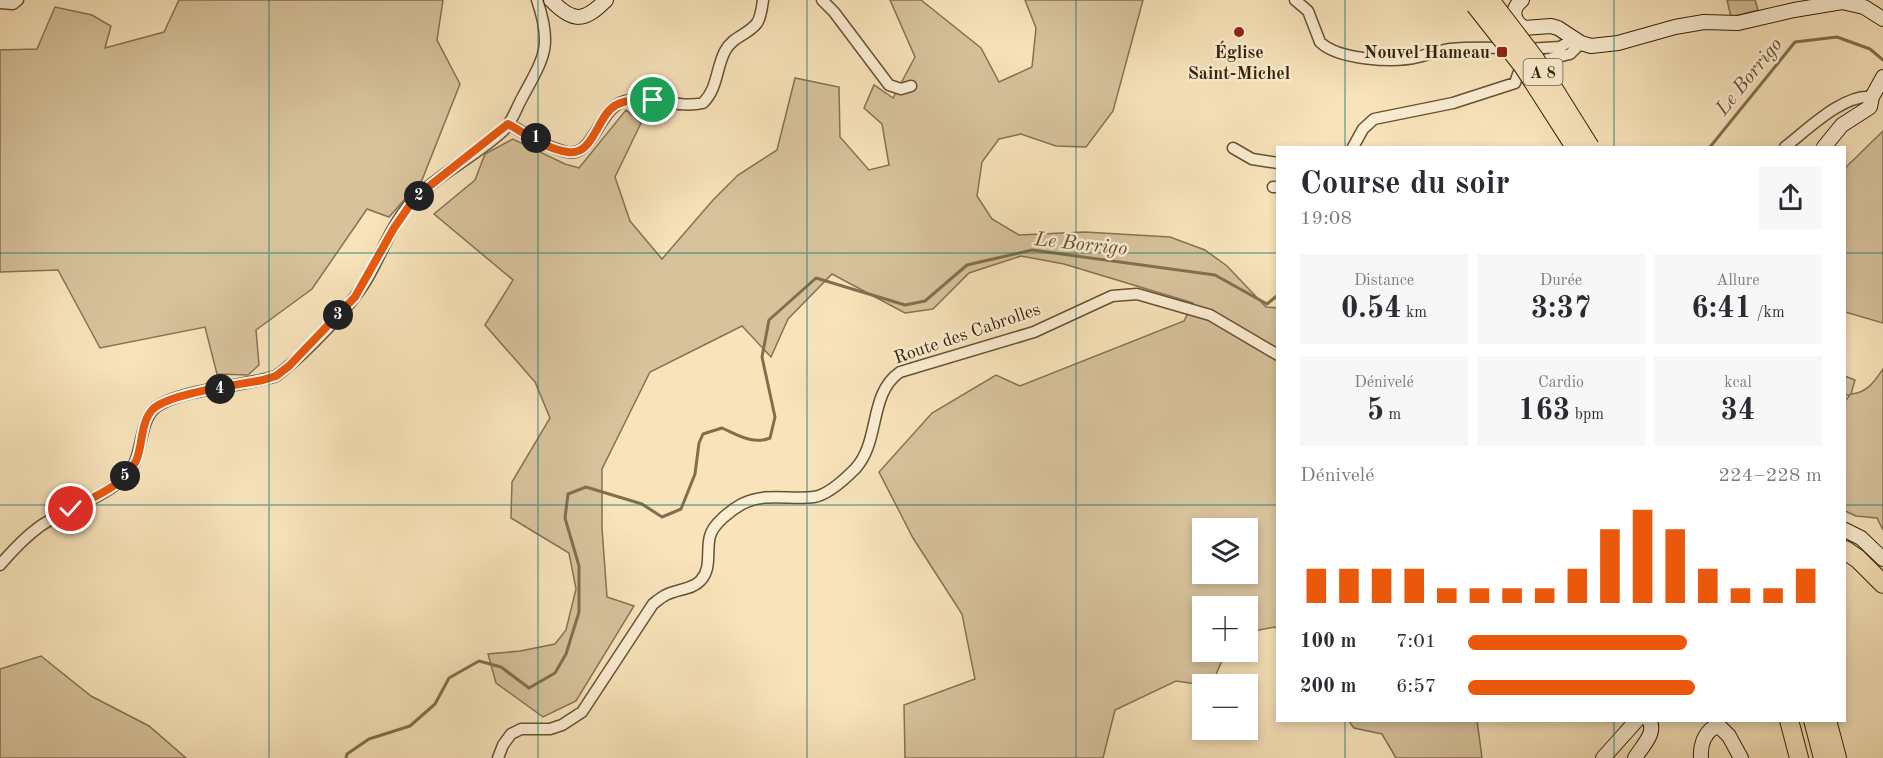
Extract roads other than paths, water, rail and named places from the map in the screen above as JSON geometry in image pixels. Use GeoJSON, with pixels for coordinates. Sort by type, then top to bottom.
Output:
{"type":"FeatureCollection","features":[{"type":"Feature","properties":{"kind":"highway","name":"A 8"},"geometry":{"type":"LineString","coordinates":[[1481,1],[1574,146]]}},
{"type":"Feature","properties":{"kind":"highway","name":"A 8"},"geometry":{"type":"LineString","coordinates":[[1481,1],[1535,59],[1589,146]]}},
{"type":"Feature","properties":{"kind":"highway"},"geometry":{"type":"LineString","coordinates":[[1846,541],[1883,573]]}},
{"type":"Feature","properties":{"kind":"highway"},"geometry":{"type":"LineString","coordinates":[[1846,551],[1858,559],[1883,584]]}},
{"type":"Feature","properties":{"kind":"highway"},"geometry":{"type":"LineString","coordinates":[[1790,722],[1799,758]]}},
{"type":"Feature","properties":{"kind":"highway"},"geometry":{"type":"LineString","coordinates":[[1814,722],[1823,758]]}},
{"type":"Feature","properties":{"kind":"highway"},"geometry":{"type":"LineString","coordinates":[[1829,724],[1837,758]]}},
{"type":"Feature","properties":{"kind":"street"},"geometry":{"type":"LineString","coordinates":[[0,3],[12,4],[18,0]]}},
{"type":"Feature","properties":{"kind":"street"},"geometry":{"type":"LineString","coordinates":[[0,565],[22,541],[40,526],[115,485],[129,472],[137,460],[151,411],[159,404],[177,397],[276,376],[289,366],[355,297],[394,228],[410,205],[427,188],[508,124],[545,51],[545,23],[537,0]]}},
{"type":"Feature","properties":{"kind":"street"},"geometry":{"type":"LineString","coordinates":[[551,0],[570,16],[579,17],[587,16],[606,0]]}},
{"type":"Feature","properties":{"kind":"street"},"geometry":{"type":"LineString","coordinates":[[508,124],[551,146],[575,153],[584,148],[608,112],[625,101],[653,100],[682,105],[703,103],[712,92],[724,52],[735,38],[750,31],[759,21],[763,0]]}},
{"type":"Feature","properties":{"kind":"street"},"geometry":{"type":"LineString","coordinates":[[822,0],[834,12],[890,85],[901,89],[911,86]]}},
{"type":"Feature","properties":{"kind":"street"},"geometry":{"type":"LineString","coordinates":[[1296,0],[1308,11],[1317,36],[1323,45],[1343,54],[1368,58],[1391,60],[1417,58],[1432,52],[1450,49],[1550,49],[1578,41]]}},
{"type":"Feature","properties":{"kind":"street"},"geometry":{"type":"LineString","coordinates":[[1522,0],[1515,8],[1513,15],[1519,25],[1529,29],[1551,26],[1558,28],[1578,41],[1591,46],[1618,43],[1704,22],[1738,24],[1794,10],[1842,2],[1864,7],[1883,19]]}},
{"type":"Feature","properties":{"kind":"street"},"geometry":{"type":"LineString","coordinates":[[1354,146],[1363,129],[1374,119],[1453,103],[1515,83],[1518,74],[1544,60],[1570,54],[1578,41]]}},
{"type":"Feature","properties":{"kind":"street"},"geometry":{"type":"LineString","coordinates":[[1825,146],[1842,125],[1870,107],[1872,97],[1881,80]]}},
{"type":"Feature","properties":{"kind":"street"},"geometry":{"type":"LineString","coordinates":[[1786,146],[1833,109],[1863,96],[1872,97]]}},
{"type":"Feature","properties":{"kind":"street"},"geometry":{"type":"LineString","coordinates":[[1233,148],[1252,159],[1276,164]]}},
{"type":"Feature","properties":{"kind":"street","name":"Route des Cabrolles"},"geometry":{"type":"LineString","coordinates":[[498,758],[502,745],[511,734],[521,729],[550,729],[562,726],[582,712],[653,604],[665,595],[699,583],[704,577],[708,565],[711,533],[726,516],[742,504],[772,496],[816,497],[831,489],[856,468],[870,443],[882,392],[890,379],[900,372],[1034,332],[1112,296],[1137,294],[1210,315],[1276,354]]}},
{"type":"Feature","properties":{"kind":"street"},"geometry":{"type":"LineString","coordinates":[[1846,530],[1861,538],[1883,559]]}},
{"type":"Feature","properties":{"kind":"street"},"geometry":{"type":"LineString","coordinates":[[1603,758],[1635,722]]}},
{"type":"Feature","properties":{"kind":"street"},"geometry":{"type":"LineString","coordinates":[[1635,758],[1652,733],[1649,722]]}},
{"type":"Feature","properties":{"kind":"street"},"geometry":{"type":"LineString","coordinates":[[1701,758],[1703,741],[1708,731],[1714,727],[1721,728],[1729,736],[1741,758]]}},
{"type":"Feature","properties":{"kind":"waterway","name":"Le Borrigo"},"geometry":{"type":"LineString","coordinates":[[1711,146],[1795,42],[1837,37],[1870,49],[1883,60]]}},
{"type":"Feature","properties":{"kind":"waterway","name":"Le Borrigo"},"geometry":{"type":"LineString","coordinates":[[346,758],[347,754],[369,739],[410,726],[435,704],[449,678],[479,661],[501,667],[529,688],[555,673],[566,654],[579,612],[579,566],[565,518],[568,494],[586,487],[642,504],[662,517],[681,509],[695,474],[699,443],[703,434],[722,428],[752,440],[770,438],[775,417],[762,357],[769,320],[816,278],[905,305],[925,301],[967,265],[1032,250],[1215,275],[1267,304],[1276,297]]}},
{"type":"Feature","properties":{"kind":"place","name":"Église Saint-Michel"},"geometry":{"type":"Point","coordinates":[1239,32]}},
{"type":"Feature","properties":{"kind":"place","name":"Nouvel Hameau"},"geometry":{"type":"Point","coordinates":[1502,52]}}]}
